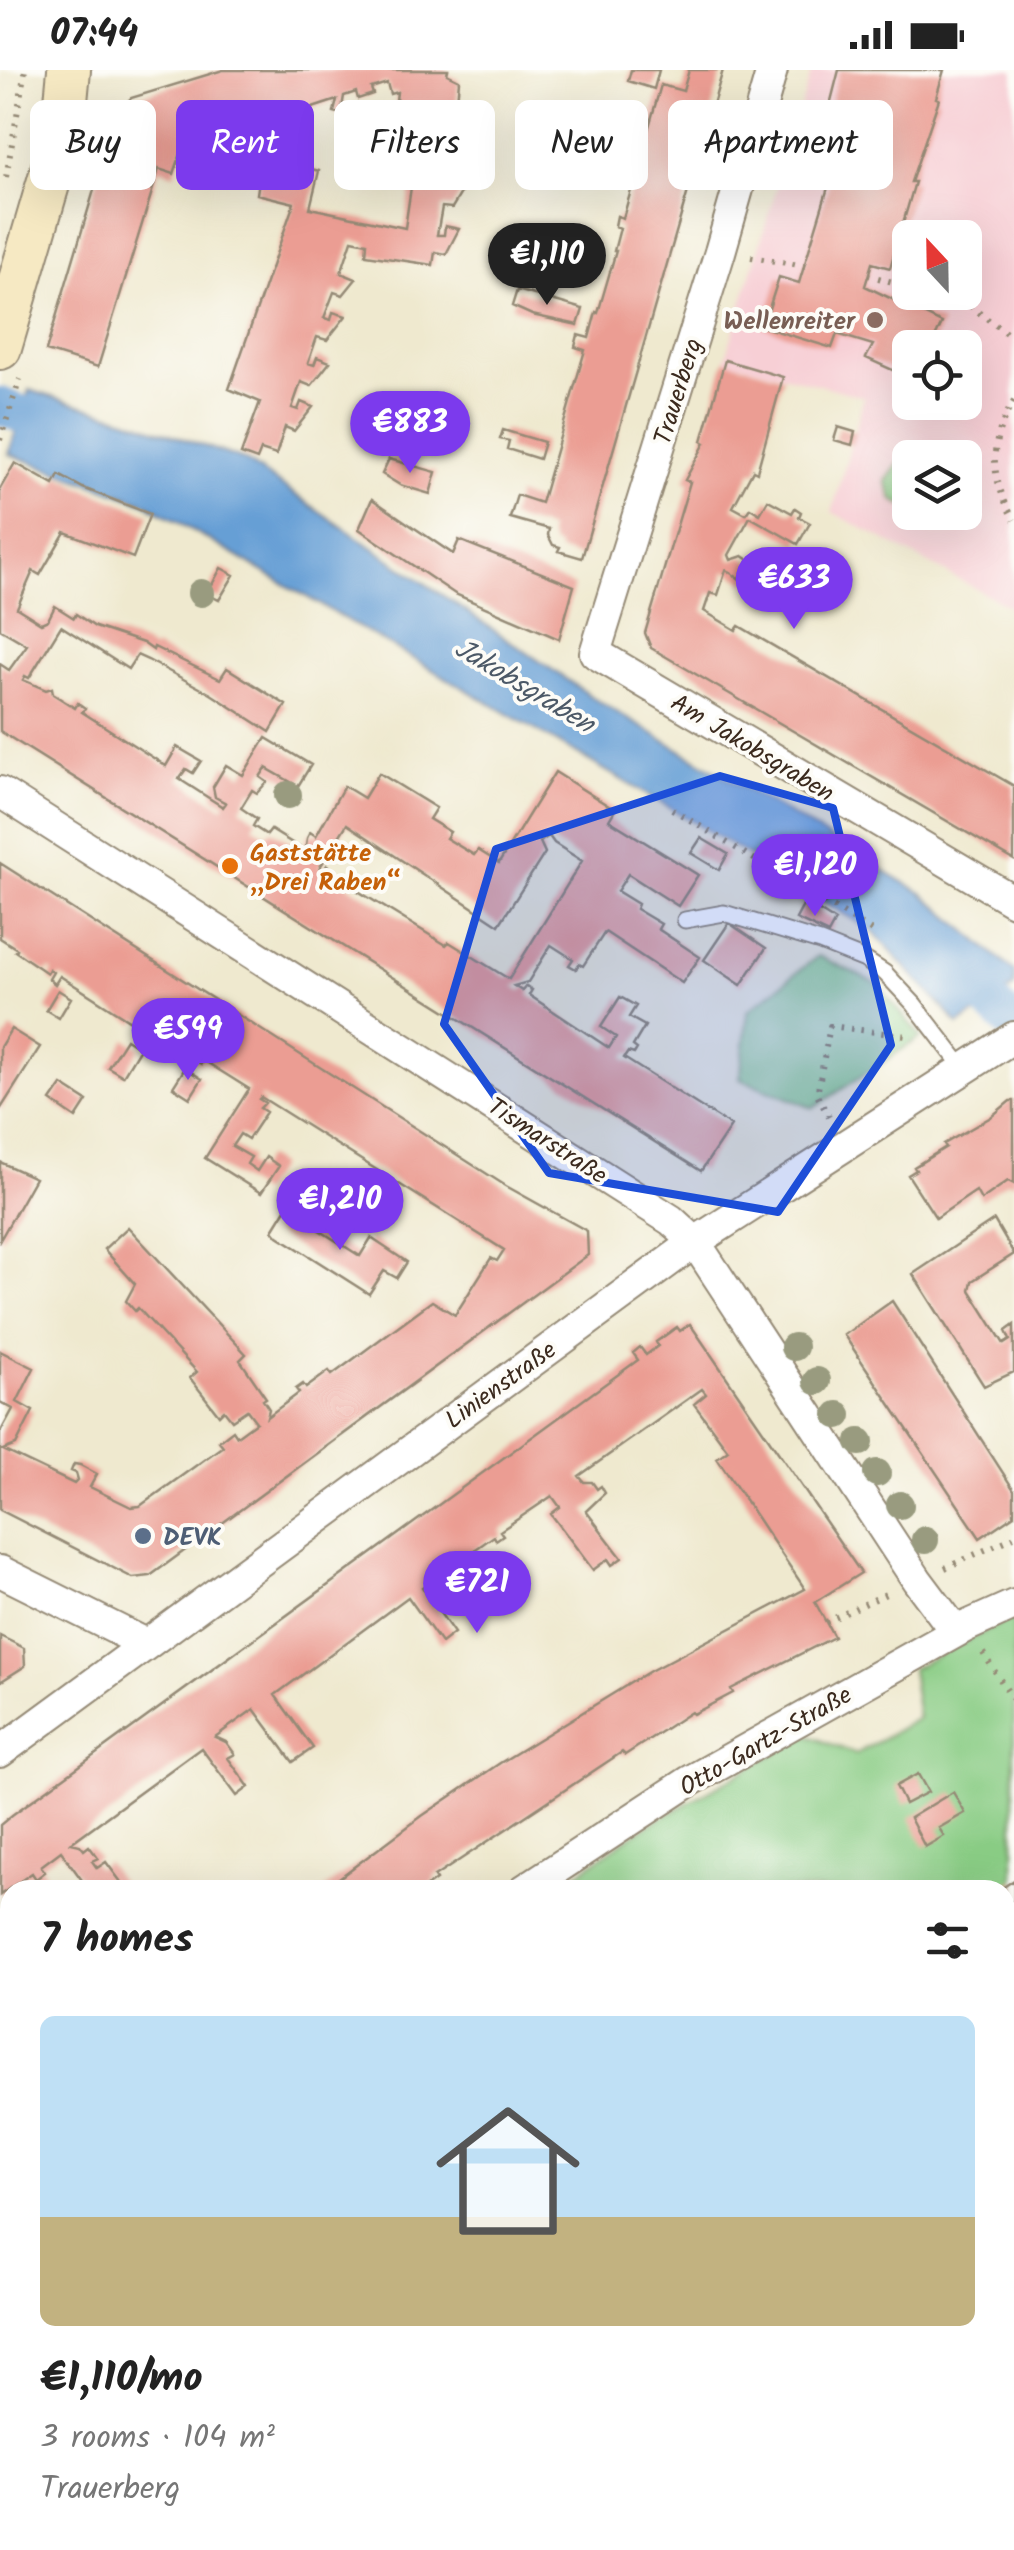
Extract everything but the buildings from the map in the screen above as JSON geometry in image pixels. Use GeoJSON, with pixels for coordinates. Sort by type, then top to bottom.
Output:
{"type":"FeatureCollection","features":[{"type":"Feature","properties":{"kind":"street"},"geometry":{"type":"LineString","coordinates":[[8,354],[63,133],[69,70]]}},
{"type":"Feature","properties":{"kind":"street","name":"Trauerberg"},"geometry":{"type":"LineString","coordinates":[[595,654],[720,252],[772,70]]}},
{"type":"Feature","properties":{"kind":"street","name":"Am Jakobsgraben"},"geometry":{"type":"LineString","coordinates":[[595,654],[1014,901]]}},
{"type":"Feature","properties":{"kind":"street","name":"Tismarstraße"},"geometry":{"type":"LineString","coordinates":[[0,792],[671,1220],[695,1242],[917,1580],[956,1632]]}},
{"type":"Feature","properties":{"kind":"street","name":"Linienstraße"},"geometry":{"type":"LineString","coordinates":[[0,1752],[695,1242],[1014,1036]]}},
{"type":"Feature","properties":{"kind":"street"},"geometry":{"type":"LineString","coordinates":[[0,1571],[144,1643]]}},
{"type":"Feature","properties":{"kind":"street","name":"Otto-Gartz-Straße"},"geometry":{"type":"LineString","coordinates":[[539,1880],[690,1781],[956,1632],[1014,1605]]}},
{"type":"Feature","properties":{"kind":"lane"},"geometry":{"type":"LineString","coordinates":[[685,920],[724,913],[865,960],[914,1004],[965,1068]]}},
{"type":"Feature","properties":{"kind":"path"},"geometry":{"type":"LineString","coordinates":[[5,185],[4,170],[25,70]]}},
{"type":"Feature","properties":{"kind":"path"},"geometry":{"type":"LineString","coordinates":[[720,252],[804,266]]}},
{"type":"Feature","properties":{"kind":"path"},"geometry":{"type":"LineString","coordinates":[[868,275],[892,282]]}},
{"type":"Feature","properties":{"kind":"path"},"geometry":{"type":"LineString","coordinates":[[976,310],[1014,339]]}},
{"type":"Feature","properties":{"kind":"path"},"geometry":{"type":"LineString","coordinates":[[0,440],[8,354]]}},
{"type":"Feature","properties":{"kind":"path"},"geometry":{"type":"LineString","coordinates":[[1014,401],[994,443],[1000,493],[1014,520]]}},
{"type":"Feature","properties":{"kind":"path"},"geometry":{"type":"LineString","coordinates":[[672,809],[872,930]]}},
{"type":"Feature","properties":{"kind":"path"},"geometry":{"type":"LineString","coordinates":[[845,1145],[817,1095],[830,1026],[905,1035],[965,1068]]}},
{"type":"Feature","properties":{"kind":"path"},"geometry":{"type":"LineString","coordinates":[[990,1663],[1014,1701]]}},
{"type":"Feature","properties":{"kind":"highlighted area"},"geometry":{"type":"Polygon","coordinates":[[[720,776],[833,808],[891,1045],[778,1212],[549,1173],[444,1024],[496,849],[720,776]]]}},
{"type":"Feature","properties":{"kind":"shaded area","name":"Wellenreiter"},"geometry":{"type":"Polygon","coordinates":[[[812,70],[1014,70],[1014,609],[832,512],[864,397],[725,360],[776,190],[893,190],[893,100],[803,100],[812,70]]]}},
{"type":"Feature","properties":{"kind":"green space"},"geometry":{"type":"Polygon","coordinates":[[[892,473],[892,497],[886,481],[892,473]]]}},
{"type":"Feature","properties":{"kind":"green space"},"geometry":{"type":"Polygon","coordinates":[[[818,956],[876,983],[921,1037],[813,1108],[740,1079],[748,1011],[818,956]]]}},
{"type":"Feature","properties":{"kind":"green space"},"geometry":{"type":"Polygon","coordinates":[[[1014,1617],[1014,1880],[568,1880],[635,1833],[807,1735],[856,1754],[918,1718],[911,1669],[1014,1617]]]}},
{"type":"Feature","properties":{"kind":"water"},"geometry":{"type":"Polygon","coordinates":[[[29,390],[244,460],[598,701],[922,893],[1014,971],[1014,987],[959,1025],[872,931],[672,809],[145,503],[9,454],[29,390]]]}},
{"type":"Feature","properties":{"kind":"waterway","name":"Jakobsgraben"},"geometry":{"type":"LineString","coordinates":[[0,406],[67,432]]}},
{"type":"Feature","properties":{"kind":"waterway","name":"Jakobsgraben"},"geometry":{"type":"LineString","coordinates":[[953,969],[1014,1024]]}},
{"type":"Feature","properties":{"kind":"place","name":"Wellenreiter"},"geometry":{"type":"Point","coordinates":[875,320]}},
{"type":"Feature","properties":{"kind":"place","name":"Gaststätte „Drei Raben“"},"geometry":{"type":"Point","coordinates":[230,866]}},
{"type":"Feature","properties":{"kind":"place","name":"DEVK"},"geometry":{"type":"Point","coordinates":[143,1536]}}]}
